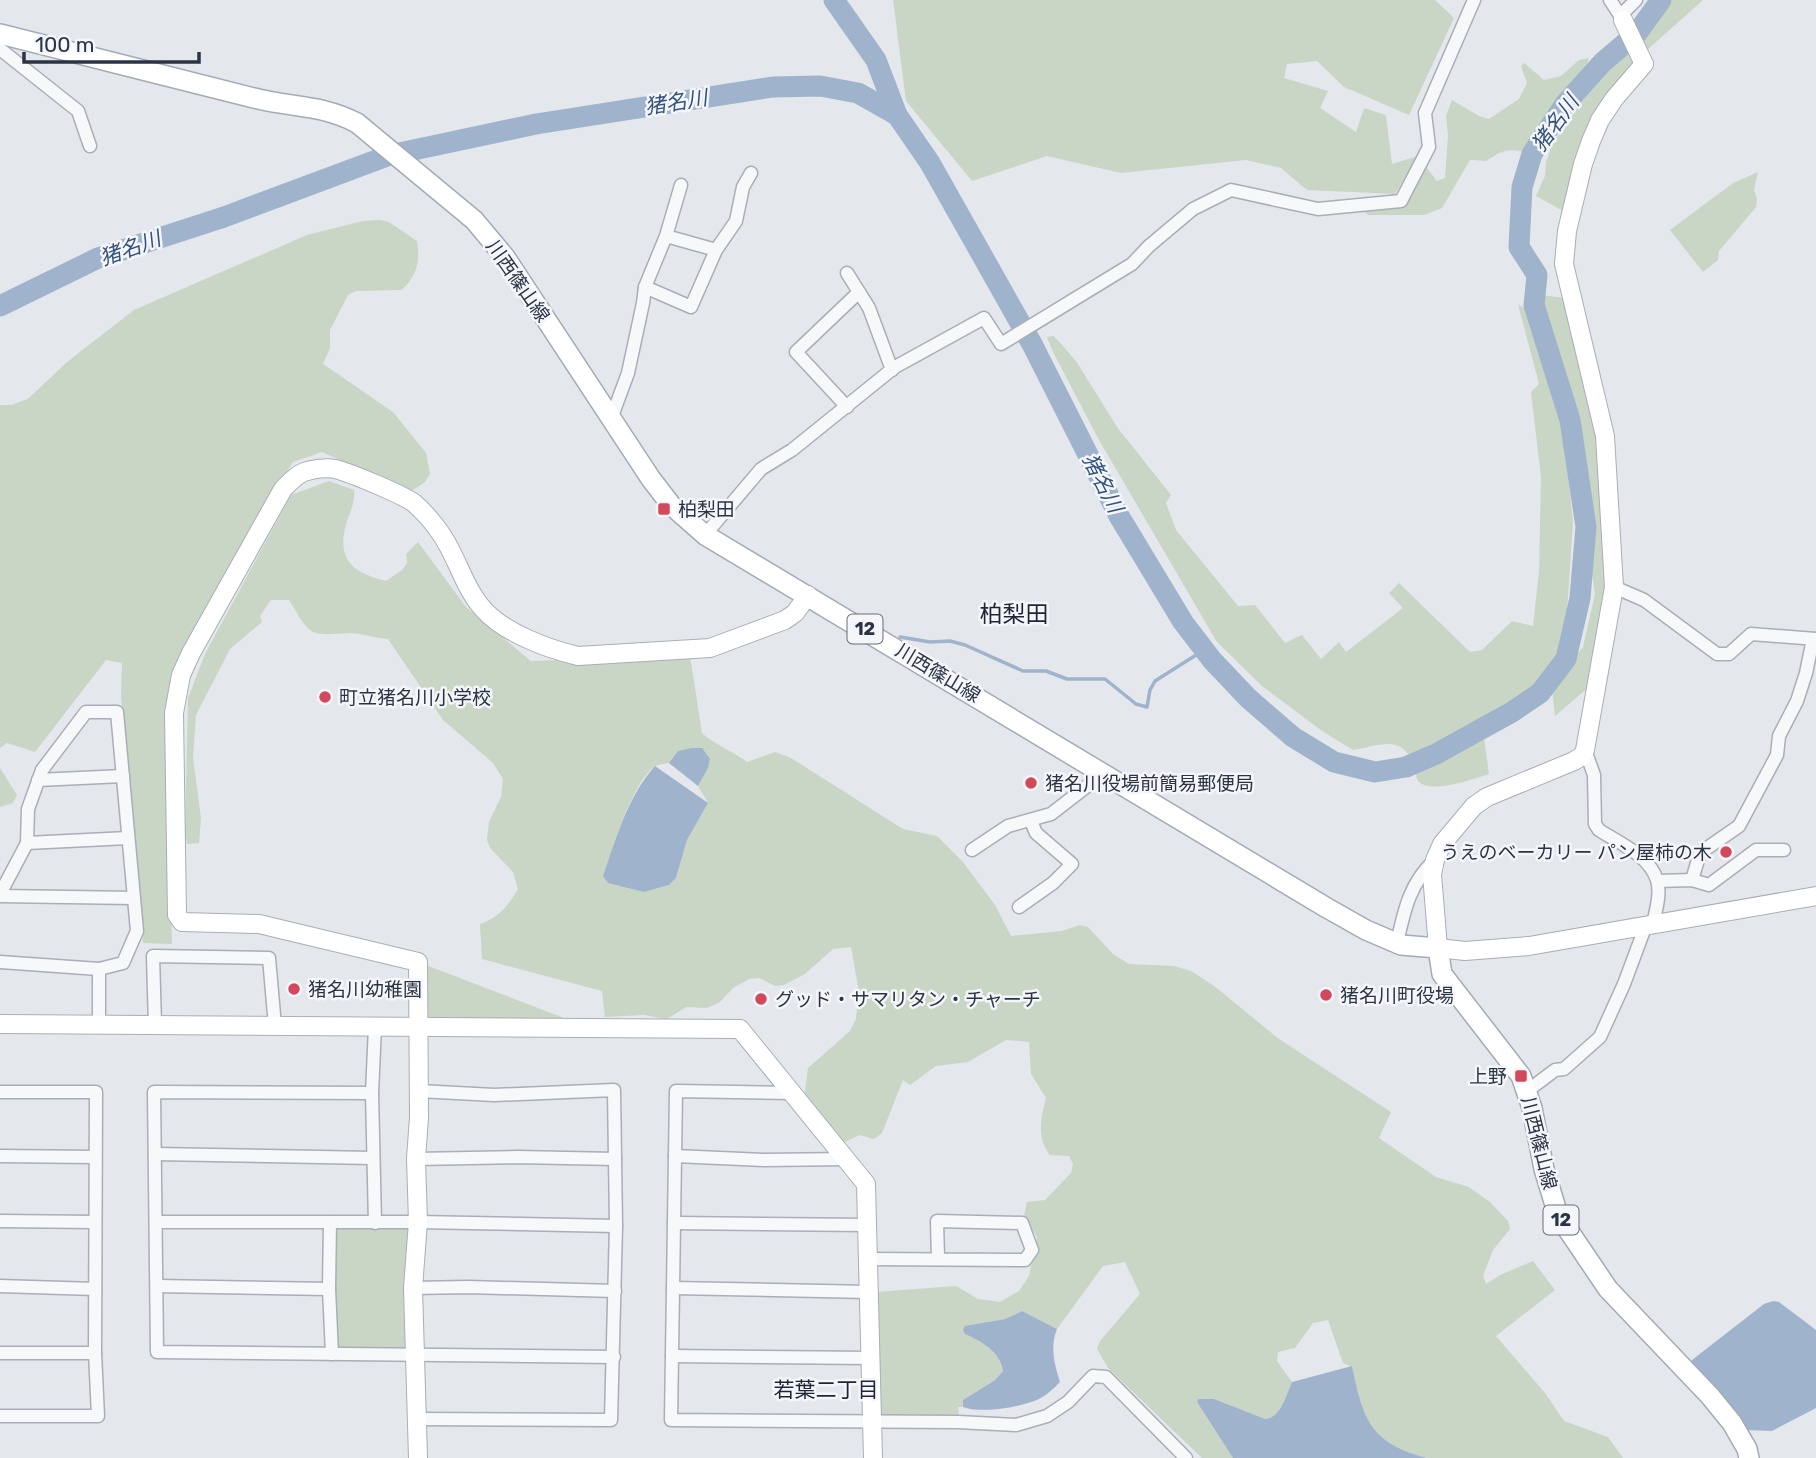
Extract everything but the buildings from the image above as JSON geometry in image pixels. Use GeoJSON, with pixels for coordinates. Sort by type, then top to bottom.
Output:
{"type":"FeatureCollection","features":[{"type":"Feature","properties":{"kind":"main road","name":"川西篠山線"},"geometry":{"type":"LineString","coordinates":[[0,34],[259,100],[336,112],[358,123],[474,220],[505,257],[671,505],[705,535],[1366,930],[1397,943],[1438,948],[1442,974],[1521,1076],[1532,1108],[1544,1169],[1558,1214],[1608,1289],[1710,1396],[1732,1423],[1747,1449],[1749,1458]]}},
{"type":"Feature","properties":{"kind":"street"},"geometry":{"type":"LineString","coordinates":[[705,535],[761,469],[792,450],[892,370],[984,318],[1001,344],[1132,264],[1193,209],[1231,190],[1318,209],[1401,201],[1429,147],[1425,113],[1474,0]]}},
{"type":"Feature","properties":{"kind":"street"},"geometry":{"type":"LineString","coordinates":[[1610,0],[1644,64],[1614,99],[1600,120],[1591,141],[1570,222],[1564,264],[1605,436],[1614,587],[1585,750],[1582,756],[1574,761],[1487,797],[1474,806],[1442,844],[1432,874],[1438,948],[1465,951],[1529,946],[1816,896]]}},
{"type":"Feature","properties":{"kind":"street"},"geometry":{"type":"LineString","coordinates":[[1621,18],[1636,0]]}},
{"type":"Feature","properties":{"kind":"street"},"geometry":{"type":"LineString","coordinates":[[0,50],[78,111],[90,146]]}},
{"type":"Feature","properties":{"kind":"street"},"geometry":{"type":"LineString","coordinates":[[645,287],[691,307],[716,250],[736,221],[743,187],[751,173]]}},
{"type":"Feature","properties":{"kind":"street"},"geometry":{"type":"LineString","coordinates":[[611,419],[628,373],[645,287],[666,236],[681,185]]}},
{"type":"Feature","properties":{"kind":"street"},"geometry":{"type":"LineString","coordinates":[[666,236],[716,250]]}},
{"type":"Feature","properties":{"kind":"street"},"geometry":{"type":"LineString","coordinates":[[848,273],[869,308],[892,370]]}},
{"type":"Feature","properties":{"kind":"street"},"geometry":{"type":"LineString","coordinates":[[847,407],[796,352],[859,292]]}},
{"type":"Feature","properties":{"kind":"street"},"geometry":{"type":"LineString","coordinates":[[418,1458],[414,1288],[418,1222],[418,962],[259,924],[182,922],[177,915],[174,713],[177,692],[191,653],[283,489],[303,472],[334,468],[413,503],[443,537],[483,609],[537,644],[578,656],[710,648],[785,620],[795,613],[808,595]]}},
{"type":"Feature","properties":{"kind":"street"},"geometry":{"type":"LineString","coordinates":[[1614,587],[1644,600],[1717,654],[1729,654],[1751,634],[1814,639],[1807,673],[1797,701],[1779,736],[1777,755],[1739,826],[1700,853],[1692,880]]}},
{"type":"Feature","properties":{"kind":"street"},"geometry":{"type":"LineString","coordinates":[[0,962],[99,969],[123,963],[137,930],[117,712],[86,712],[42,770],[28,809],[27,843],[0,895],[134,898]]}},
{"type":"Feature","properties":{"kind":"street"},"geometry":{"type":"LineString","coordinates":[[1526,1092],[1555,1070],[1564,1069],[1601,1037],[1658,898],[1658,881],[1642,858],[1599,830],[1595,824],[1594,775],[1585,750]]}},
{"type":"Feature","properties":{"kind":"street"},"geometry":{"type":"LineString","coordinates":[[972,850],[1008,826],[1051,814],[1104,773]]}},
{"type":"Feature","properties":{"kind":"street"},"geometry":{"type":"LineString","coordinates":[[38,780],[122,776]]}},
{"type":"Feature","properties":{"kind":"street"},"geometry":{"type":"LineString","coordinates":[[1019,907],[1053,883],[1072,864],[1036,833],[1031,821]]}},
{"type":"Feature","properties":{"kind":"street"},"geometry":{"type":"LineString","coordinates":[[27,843],[128,838]]}},
{"type":"Feature","properties":{"kind":"street"},"geometry":{"type":"LineString","coordinates":[[1658,881],[1692,880],[1709,885],[1756,850],[1784,850]]}},
{"type":"Feature","properties":{"kind":"street"},"geometry":{"type":"LineString","coordinates":[[1397,943],[1403,914],[1415,883],[1421,872],[1435,860]]}},
{"type":"Feature","properties":{"kind":"street"},"geometry":{"type":"LineString","coordinates":[[155,1025],[153,956],[269,958],[275,1026]]}},
{"type":"Feature","properties":{"kind":"street"},"geometry":{"type":"LineString","coordinates":[[99,969],[99,1024]]}},
{"type":"Feature","properties":{"kind":"street"},"geometry":{"type":"LineString","coordinates":[[0,1024],[740,1028],[866,1184],[873,1458]]}},
{"type":"Feature","properties":{"kind":"street"},"geometry":{"type":"LineString","coordinates":[[374,1027],[372,1158],[375,1223]]}},
{"type":"Feature","properties":{"kind":"street"},"geometry":{"type":"LineString","coordinates":[[417,1419],[611,1420],[616,1226],[614,1090],[494,1095],[419,1091]]}},
{"type":"Feature","properties":{"kind":"street"},"geometry":{"type":"LineString","coordinates":[[792,1093],[676,1091],[671,1420],[1016,1425],[1047,1416],[1068,1402],[1093,1376],[1106,1377],[1186,1458]]}},
{"type":"Feature","properties":{"kind":"street"},"geometry":{"type":"LineString","coordinates":[[0,1092],[96,1092],[97,1416],[0,1416]]}},
{"type":"Feature","properties":{"kind":"street"},"geometry":{"type":"LineString","coordinates":[[372,1093],[154,1092],[157,1352],[614,1357]]}},
{"type":"Feature","properties":{"kind":"street"},"geometry":{"type":"LineString","coordinates":[[155,1154],[372,1158]]}},
{"type":"Feature","properties":{"kind":"street"},"geometry":{"type":"LineString","coordinates":[[0,1156],[95,1157]]}},
{"type":"Feature","properties":{"kind":"street"},"geometry":{"type":"LineString","coordinates":[[675,1156],[764,1160],[846,1159]]}},
{"type":"Feature","properties":{"kind":"street"},"geometry":{"type":"LineString","coordinates":[[416,1159],[615,1158]]}},
{"type":"Feature","properties":{"kind":"street"},"geometry":{"type":"LineString","coordinates":[[0,1221],[95,1222]]}},
{"type":"Feature","properties":{"kind":"street"},"geometry":{"type":"LineString","coordinates":[[868,1259],[1025,1260],[1032,1250],[1022,1223],[937,1221],[938,1258]]}},
{"type":"Feature","properties":{"kind":"street"},"geometry":{"type":"LineString","coordinates":[[156,1222],[418,1222],[616,1226]]}},
{"type":"Feature","properties":{"kind":"street"},"geometry":{"type":"LineString","coordinates":[[330,1223],[332,1354]]}},
{"type":"Feature","properties":{"kind":"street"},"geometry":{"type":"LineString","coordinates":[[674,1223],[867,1225]]}},
{"type":"Feature","properties":{"kind":"street"},"geometry":{"type":"LineString","coordinates":[[0,1286],[95,1289]]}},
{"type":"Feature","properties":{"kind":"street"},"geometry":{"type":"LineString","coordinates":[[157,1286],[329,1289]]}},
{"type":"Feature","properties":{"kind":"street"},"geometry":{"type":"LineString","coordinates":[[414,1288],[615,1291]]}},
{"type":"Feature","properties":{"kind":"street"},"geometry":{"type":"LineString","coordinates":[[673,1288],[869,1292]]}},
{"type":"Feature","properties":{"kind":"street"},"geometry":{"type":"LineString","coordinates":[[0,1353],[95,1353]]}},
{"type":"Feature","properties":{"kind":"street"},"geometry":{"type":"LineString","coordinates":[[672,1356],[871,1358]]}},
{"type":"Feature","properties":{"kind":"green space"},"geometry":{"type":"Polygon","coordinates":[[[893,0],[1435,0],[1454,18],[1409,115],[1344,87],[1317,61],[1287,64],[1284,78],[1328,91],[1320,108],[1356,132],[1364,108],[1386,115],[1392,164],[1418,156],[1395,194],[1307,190],[1281,168],[1246,160],[1121,173],[1047,156],[972,181],[906,101],[893,0]]]}},
{"type":"Feature","properties":{"kind":"green space"},"geometry":{"type":"Polygon","coordinates":[[[1673,0],[1703,0],[1646,51],[1640,39],[1673,0]]]}},
{"type":"Feature","properties":{"kind":"green space"},"geometry":{"type":"Polygon","coordinates":[[[1621,55],[1629,55],[1636,64],[1604,98],[1581,145],[1563,211],[1536,196],[1545,176],[1546,162],[1553,142],[1571,120],[1583,90],[1621,55]]]}},
{"type":"Feature","properties":{"kind":"green space"},"geometry":{"type":"Polygon","coordinates":[[[1589,58],[1578,81],[1548,113],[1545,130],[1529,153],[1506,151],[1486,161],[1470,160],[1442,208],[1424,215],[1368,215],[1364,211],[1365,207],[1404,204],[1426,167],[1437,181],[1445,178],[1448,136],[1446,116],[1452,100],[1489,119],[1519,99],[1527,83],[1521,66],[1524,63],[1544,80],[1561,76],[1579,60],[1589,58]]]}},
{"type":"Feature","properties":{"kind":"green space"},"geometry":{"type":"Polygon","coordinates":[[[1758,172],[1754,190],[1756,207],[1719,251],[1718,260],[1703,272],[1670,230],[1733,183],[1758,172]]]}},
{"type":"Feature","properties":{"kind":"green space"},"geometry":{"type":"Polygon","coordinates":[[[363,221],[389,222],[417,241],[416,268],[402,290],[356,291],[348,295],[330,330],[330,348],[323,364],[393,412],[426,453],[430,474],[425,482],[410,492],[322,452],[293,462],[261,514],[166,715],[172,944],[143,943],[121,696],[122,663],[106,660],[35,752],[7,743],[0,748],[0,405],[11,405],[28,399],[67,362],[134,310],[307,235],[363,221]]]}},
{"type":"Feature","properties":{"kind":"green space"},"geometry":{"type":"Polygon","coordinates":[[[1541,295],[1565,298],[1599,424],[1606,595],[1589,687],[1555,716],[1552,688],[1583,647],[1595,594],[1590,561],[1592,514],[1575,408],[1541,295]]]}},
{"type":"Feature","properties":{"kind":"green space"},"geometry":{"type":"Polygon","coordinates":[[[1518,304],[1525,309],[1538,341],[1562,417],[1573,522],[1565,644],[1535,691],[1482,724],[1489,774],[1454,784],[1426,786],[1418,780],[1410,757],[1404,750],[1398,746],[1382,744],[1353,750],[1322,731],[1262,686],[1217,642],[1099,440],[1047,337],[1054,336],[1076,361],[1117,427],[1171,495],[1166,503],[1176,530],[1238,606],[1255,605],[1285,643],[1302,635],[1321,659],[1339,642],[1346,652],[1403,608],[1389,593],[1399,583],[1470,652],[1482,650],[1512,621],[1533,626],[1539,572],[1541,477],[1531,392],[1539,384],[1518,304]]]}},
{"type":"Feature","properties":{"kind":"green space"},"geometry":{"type":"Polygon","coordinates":[[[329,481],[354,490],[354,501],[345,527],[343,544],[353,566],[386,581],[402,570],[407,563],[406,554],[418,542],[466,607],[531,661],[690,656],[702,733],[747,762],[775,752],[791,758],[903,829],[937,836],[963,862],[995,905],[1011,936],[1061,931],[1080,925],[1088,927],[1113,954],[1129,964],[1174,966],[1191,971],[1213,985],[1279,1039],[1391,1112],[1379,1138],[1436,1177],[1469,1187],[1490,1202],[1508,1221],[1510,1229],[1493,1250],[1483,1276],[1486,1284],[1533,1261],[1555,1290],[1496,1336],[1545,1393],[1564,1421],[1608,1437],[1623,1458],[1427,1458],[1393,1445],[1372,1426],[1366,1415],[1352,1367],[1343,1363],[1328,1320],[1313,1323],[1295,1348],[1278,1352],[1277,1361],[1292,1382],[1282,1405],[1271,1418],[1265,1420],[1214,1399],[1198,1399],[1197,1402],[1233,1458],[1202,1458],[1108,1368],[1097,1349],[1100,1341],[1140,1294],[1125,1262],[1103,1266],[1057,1329],[1022,1311],[1005,1319],[987,1322],[965,1334],[994,1352],[1003,1371],[995,1380],[963,1400],[963,1407],[958,1407],[959,1416],[881,1417],[875,1410],[876,1292],[956,1286],[978,1299],[1000,1302],[1019,1291],[1029,1276],[1037,1237],[1024,1216],[1027,1202],[1045,1200],[1071,1173],[1073,1164],[1069,1156],[1050,1155],[1043,1142],[1041,1120],[1046,1098],[1031,1074],[1029,1042],[1006,1040],[968,1062],[936,1066],[910,1085],[903,1080],[882,1133],[874,1139],[860,1135],[838,1145],[804,1099],[808,1068],[850,1031],[856,1019],[859,992],[851,947],[833,949],[805,974],[784,985],[775,986],[759,978],[749,979],[733,988],[720,1002],[707,1008],[686,1007],[667,1019],[644,1015],[605,1017],[602,991],[482,959],[480,924],[502,910],[518,889],[513,872],[490,848],[487,840],[489,822],[501,797],[503,779],[493,763],[443,720],[388,639],[354,633],[326,634],[312,631],[289,600],[271,600],[260,616],[262,622],[230,649],[196,715],[193,758],[201,818],[199,843],[187,844],[188,698],[205,654],[291,495],[329,481]],[[678,751],[669,763],[656,766],[646,775],[624,818],[603,876],[644,892],[669,885],[676,878],[687,840],[708,803],[698,786],[710,759],[678,751]]]}},
{"type":"Feature","properties":{"kind":"green space"},"geometry":{"type":"Polygon","coordinates":[[[0,768],[17,795],[13,803],[0,807],[0,768]]]}},
{"type":"Feature","properties":{"kind":"green space"},"geometry":{"type":"Polygon","coordinates":[[[418,962],[590,1028],[418,1028],[418,962]]]}},
{"type":"Feature","properties":{"kind":"green space"},"geometry":{"type":"Polygon","coordinates":[[[418,1222],[415,1355],[332,1354],[330,1223],[418,1222]]]}},
{"type":"Feature","properties":{"kind":"water"},"geometry":{"type":"Polygon","coordinates":[[[702,748],[710,759],[698,786],[669,763],[678,751],[702,748]]]}},
{"type":"Feature","properties":{"kind":"water"},"geometry":{"type":"Polygon","coordinates":[[[655,766],[708,803],[687,840],[676,878],[669,885],[644,892],[608,883],[603,876],[630,804],[655,766]]]}},
{"type":"Feature","properties":{"kind":"water"},"geometry":{"type":"Polygon","coordinates":[[[1779,1302],[1816,1330],[1816,1408],[1772,1431],[1745,1430],[1692,1365],[1692,1360],[1764,1304],[1779,1302]]]}},
{"type":"Feature","properties":{"kind":"water"},"geometry":{"type":"Polygon","coordinates":[[[1022,1311],[1057,1329],[1054,1355],[1060,1382],[1042,1397],[1022,1405],[990,1410],[963,1407],[963,1400],[995,1380],[1003,1371],[994,1353],[965,1334],[965,1326],[1005,1319],[1022,1311]]]}},
{"type":"Feature","properties":{"kind":"water"},"geometry":{"type":"Polygon","coordinates":[[[1352,1366],[1360,1401],[1372,1426],[1393,1445],[1427,1458],[1233,1458],[1197,1402],[1198,1399],[1214,1399],[1265,1419],[1271,1418],[1279,1410],[1292,1382],[1352,1366]]]}},
{"type":"Feature","properties":{"kind":"waterway"},"geometry":{"type":"LineString","coordinates":[[834,0],[876,60],[897,115]]}},
{"type":"Feature","properties":{"kind":"waterway","name":"猪名川"},"geometry":{"type":"LineString","coordinates":[[0,306],[98,258],[224,217],[390,155],[536,124],[773,87],[820,86],[858,93],[897,115],[930,163],[1032,344],[1119,516],[1183,622],[1212,660],[1248,698],[1293,737],[1334,762],[1375,772],[1406,767],[1436,754],[1512,712],[1540,693],[1566,659],[1580,598],[1586,527],[1570,420],[1534,305],[1537,275],[1519,247],[1522,187],[1532,154],[1565,104],[1603,62],[1637,33],[1661,0]]}},
{"type":"Feature","properties":{"kind":"waterway"},"geometry":{"type":"LineString","coordinates":[[900,637],[930,642],[950,641],[965,645],[1023,671],[1046,671],[1067,679],[1105,679],[1136,704],[1147,707],[1150,690],[1155,681],[1204,650]]}},
{"type":"Feature","properties":{"kind":"place","name":"柏梨田"},"geometry":{"type":"Point","coordinates":[664,509]}},
{"type":"Feature","properties":{"kind":"place","name":"町立猪名川小学校"},"geometry":{"type":"Point","coordinates":[325,697]}},
{"type":"Feature","properties":{"kind":"place","name":"猪名川役場前簡易郵便局"},"geometry":{"type":"Point","coordinates":[1031,783]}},
{"type":"Feature","properties":{"kind":"place","name":"うえのベーカリー パン屋柿の木"},"geometry":{"type":"Point","coordinates":[1726,852]}},
{"type":"Feature","properties":{"kind":"place","name":"猪名川幼稚園"},"geometry":{"type":"Point","coordinates":[294,989]}},
{"type":"Feature","properties":{"kind":"place","name":"猪名川町役場"},"geometry":{"type":"Point","coordinates":[1326,995]}},
{"type":"Feature","properties":{"kind":"place","name":"グッド・サマリタン・チャーチ"},"geometry":{"type":"Point","coordinates":[761,999]}},
{"type":"Feature","properties":{"kind":"place","name":"上野"},"geometry":{"type":"Point","coordinates":[1521,1076]}},
{"type":"Feature","properties":{"kind":"district","name":"柏梨田"},"geometry":{"type":"Point","coordinates":[1014,614]}},
{"type":"Feature","properties":{"kind":"district","name":"若葉二丁目"},"geometry":{"type":"Point","coordinates":[826,1389]}}]}
